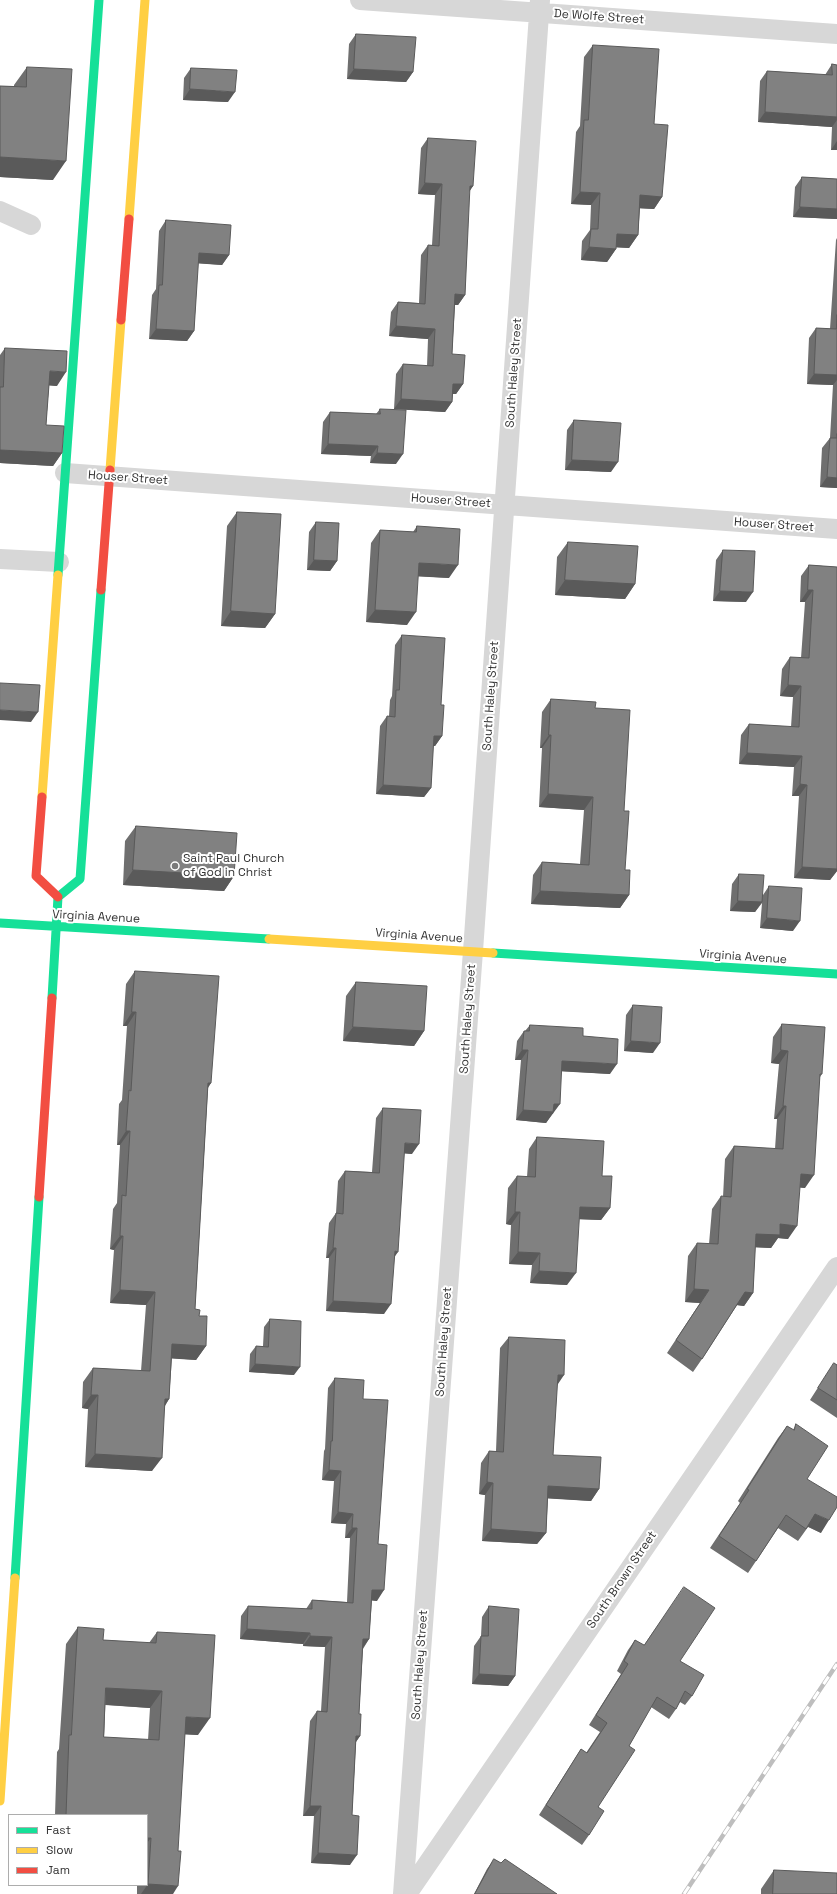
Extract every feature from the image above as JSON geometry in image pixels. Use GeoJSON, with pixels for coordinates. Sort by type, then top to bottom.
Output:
{"type":"FeatureCollection","features":[{"type":"Feature","properties":{"kind":"street"},"geometry":{"type":"LineString","coordinates":[[58,897],[36,876],[99,0]]}},
{"type":"Feature","properties":{"kind":"street"},"geometry":{"type":"LineString","coordinates":[[0,1801],[6,1633],[58,897],[80,879],[145,0]]}},
{"type":"Feature","properties":{"kind":"street","name":"De Wolfe Street"},"geometry":{"type":"LineString","coordinates":[[360,0],[540,6],[837,34]]}},
{"type":"Feature","properties":{"kind":"street","name":"South Haley Street"},"geometry":{"type":"LineString","coordinates":[[403,1894],[473,951],[540,6]]}},
{"type":"Feature","properties":{"kind":"street"},"geometry":{"type":"LineString","coordinates":[[0,211],[31,225]]}},
{"type":"Feature","properties":{"kind":"street","name":"Houser Street"},"geometry":{"type":"LineString","coordinates":[[65,473],[837,529]]}},
{"type":"Feature","properties":{"kind":"street"},"geometry":{"type":"LineString","coordinates":[[0,559],[58,562]]}},
{"type":"Feature","properties":{"kind":"street","name":"Virginia Avenue"},"geometry":{"type":"LineString","coordinates":[[0,923],[837,974]]}},
{"type":"Feature","properties":{"kind":"street","name":"South Brown Street"},"geometry":{"type":"LineString","coordinates":[[407,1894],[837,1267]]}},
{"type":"Feature","properties":{"kind":"building"},"geometry":{"type":"Polygon","coordinates":[[[356,34],[416,37],[413,72],[354,69],[356,34]]]}},
{"type":"Feature","properties":{"kind":"building"},"geometry":{"type":"Polygon","coordinates":[[[593,45],[659,49],[654,124],[668,125],[662,197],[640,195],[638,235],[617,234],[616,249],[589,247],[591,229],[598,229],[600,193],[580,192],[584,120],[588,120],[593,45]]]}},
{"type":"Feature","properties":{"kind":"building"},"geometry":{"type":"Polygon","coordinates":[[[832,64],[837,65],[837,117],[765,112],[767,71],[832,75],[832,64]]]}},
{"type":"Feature","properties":{"kind":"building"},"geometry":{"type":"Polygon","coordinates":[[[27,67],[72,69],[66,161],[0,157],[0,86],[26,87],[27,67]]]}},
{"type":"Feature","properties":{"kind":"building"},"geometry":{"type":"Polygon","coordinates":[[[191,68],[237,70],[235,92],[190,89],[191,68]]]}},
{"type":"Feature","properties":{"kind":"building"},"geometry":{"type":"Polygon","coordinates":[[[428,138],[476,141],[473,186],[470,186],[465,295],[455,294],[452,354],[465,355],[463,384],[453,384],[452,402],[401,399],[403,364],[433,366],[435,329],[396,326],[398,302],[425,304],[428,245],[439,246],[442,184],[425,183],[428,138]]]}},
{"type":"Feature","properties":{"kind":"building"},"geometry":{"type":"Polygon","coordinates":[[[802,177],[837,179],[837,209],[800,207],[802,177]]]}},
{"type":"Feature","properties":{"kind":"building"},"geometry":{"type":"Polygon","coordinates":[[[166,220],[231,225],[229,255],[199,253],[194,331],[156,329],[159,285],[162,285],[166,220]]]}},
{"type":"Feature","properties":{"kind":"building"},"geometry":{"type":"Polygon","coordinates":[[[837,315],[837,375],[814,374],[816,328],[836,329],[837,315]]]}},
{"type":"Feature","properties":{"kind":"building"},"geometry":{"type":"Polygon","coordinates":[[[5,348],[67,351],[66,372],[50,371],[46,425],[64,426],[62,453],[0,450],[0,387],[3,387],[5,348]]]}},
{"type":"Feature","properties":{"kind":"building"},"geometry":{"type":"Polygon","coordinates":[[[380,409],[406,410],[403,454],[377,453],[378,446],[328,444],[330,412],[380,414],[380,409]]]}},
{"type":"Feature","properties":{"kind":"building"},"geometry":{"type":"Polygon","coordinates":[[[574,420],[621,423],[618,462],[572,460],[574,420]]]}},
{"type":"Feature","properties":{"kind":"building"},"geometry":{"type":"Polygon","coordinates":[[[830,438],[837,438],[837,478],[827,477],[830,438]]]}},
{"type":"Feature","properties":{"kind":"building"},"geometry":{"type":"Polygon","coordinates":[[[237,512],[281,514],[275,614],[231,611],[237,512]]]}},
{"type":"Feature","properties":{"kind":"building"},"geometry":{"type":"Polygon","coordinates":[[[316,522],[339,523],[337,561],[314,560],[316,522]]]}},
{"type":"Feature","properties":{"kind":"building"},"geometry":{"type":"Polygon","coordinates":[[[417,526],[460,529],[458,565],[419,563],[416,612],[375,610],[380,530],[416,532],[417,526]]]}},
{"type":"Feature","properties":{"kind":"building"},"geometry":{"type":"Polygon","coordinates":[[[568,542],[638,546],[635,584],[565,580],[568,542]]]}},
{"type":"Feature","properties":{"kind":"building"},"geometry":{"type":"Polygon","coordinates":[[[723,550],[755,551],[753,592],[720,591],[723,550]]]}},
{"type":"Feature","properties":{"kind":"building"},"geometry":{"type":"Polygon","coordinates":[[[809,565],[837,567],[837,869],[802,867],[807,785],[800,784],[802,756],[747,753],[749,724],[799,727],[801,686],[788,685],[790,657],[809,658],[813,590],[808,590],[809,565]]]}},
{"type":"Feature","properties":{"kind":"building"},"geometry":{"type":"Polygon","coordinates":[[[402,635],[445,638],[441,705],[444,705],[442,736],[434,736],[431,788],[383,785],[387,716],[395,717],[396,690],[399,690],[402,635]]]}},
{"type":"Feature","properties":{"kind":"building"},"geometry":{"type":"Polygon","coordinates":[[[0,683],[40,685],[38,712],[0,710],[0,683]]]}},
{"type":"Feature","properties":{"kind":"building"},"geometry":{"type":"Polygon","coordinates":[[[551,699],[596,702],[595,708],[630,710],[624,811],[629,811],[625,870],[630,870],[629,895],[540,891],[542,862],[589,865],[593,797],[548,794],[551,699]]]}},
{"type":"Feature","properties":{"kind":"building"},"geometry":{"type":"Polygon","coordinates":[[[136,826],[237,833],[234,876],[133,870],[136,826]]]}},
{"type":"Feature","properties":{"kind":"building"},"geometry":{"type":"Polygon","coordinates":[[[739,874],[764,875],[762,902],[738,901],[739,874]]]}},
{"type":"Feature","properties":{"kind":"building"},"geometry":{"type":"Polygon","coordinates":[[[769,886],[802,888],[800,921],[767,918],[769,886]]]}},
{"type":"Feature","properties":{"kind":"building"},"geometry":{"type":"Polygon","coordinates":[[[135,971],[219,976],[211,1083],[208,1083],[195,1309],[200,1310],[199,1316],[207,1316],[206,1346],[172,1344],[169,1399],[165,1399],[162,1458],[95,1454],[98,1395],[91,1395],[93,1368],[150,1371],[155,1292],[120,1290],[123,1236],[120,1236],[122,1195],[126,1196],[130,1131],[126,1131],[129,1090],[131,1091],[136,1012],[132,1012],[135,971]]]}},
{"type":"Feature","properties":{"kind":"building"},"geometry":{"type":"Polygon","coordinates":[[[356,982],[427,986],[424,1031],[353,1027],[356,982]]]}},
{"type":"Feature","properties":{"kind":"building"},"geometry":{"type":"Polygon","coordinates":[[[633,1005],[662,1007],[660,1043],[631,1041],[633,1005]]]}},
{"type":"Feature","properties":{"kind":"building"},"geometry":{"type":"Polygon","coordinates":[[[782,1024],[825,1027],[822,1074],[820,1074],[814,1175],[801,1174],[797,1226],[780,1224],[780,1235],[756,1234],[753,1293],[745,1292],[702,1359],[676,1340],[709,1290],[694,1289],[697,1243],[718,1244],[721,1196],[731,1197],[734,1146],[783,1149],[786,1106],[783,1106],[788,1051],[781,1050],[782,1024]]]}},
{"type":"Feature","properties":{"kind":"building"},"geometry":{"type":"Polygon","coordinates":[[[530,1025],[583,1028],[583,1036],[618,1039],[617,1064],[562,1061],[560,1104],[554,1104],[553,1112],[523,1110],[528,1050],[522,1050],[524,1031],[529,1031],[530,1025]]]}},
{"type":"Feature","properties":{"kind":"building"},"geometry":{"type":"Polygon","coordinates":[[[383,1108],[421,1110],[419,1144],[405,1143],[398,1252],[395,1251],[391,1304],[333,1301],[336,1248],[333,1248],[336,1213],[343,1214],[345,1171],[379,1173],[383,1108]]]}},
{"type":"Feature","properties":{"kind":"building"},"geometry":{"type":"Polygon","coordinates":[[[537,1137],[604,1141],[602,1176],[612,1176],[610,1208],[580,1207],[576,1273],[539,1271],[540,1253],[518,1252],[520,1212],[515,1212],[517,1176],[535,1177],[537,1137]]]}},
{"type":"Feature","properties":{"kind":"building"},"geometry":{"type":"Polygon","coordinates":[[[270,1319],[301,1321],[300,1367],[255,1364],[256,1346],[268,1347],[270,1319]]]}},
{"type":"Feature","properties":{"kind":"building"},"geometry":{"type":"Polygon","coordinates":[[[509,1337],[565,1340],[564,1375],[558,1375],[553,1455],[601,1457],[599,1489],[548,1486],[546,1533],[491,1529],[493,1483],[487,1482],[489,1451],[503,1452],[509,1337]]]}},
{"type":"Feature","properties":{"kind":"building"},"geometry":{"type":"Polygon","coordinates":[[[834,1363],[837,1365],[837,1400],[818,1388],[834,1363]]]}},
{"type":"Feature","properties":{"kind":"building"},"geometry":{"type":"Polygon","coordinates":[[[335,1378],[364,1380],[363,1399],[388,1400],[378,1544],[387,1545],[384,1590],[372,1590],[369,1639],[363,1639],[359,1714],[361,1714],[360,1736],[356,1736],[352,1815],[359,1816],[357,1855],[318,1853],[321,1806],[310,1806],[317,1711],[327,1712],[332,1637],[310,1636],[310,1633],[247,1629],[248,1606],[312,1609],[312,1600],[353,1603],[357,1528],[352,1528],[353,1514],[338,1512],[341,1471],[329,1470],[335,1378]]]}},
{"type":"Feature","properties":{"kind":"building"},"geometry":{"type":"Polygon","coordinates":[[[796,1424],[828,1446],[807,1479],[837,1497],[837,1507],[829,1520],[815,1514],[806,1529],[786,1515],[756,1561],[719,1536],[749,1490],[747,1489],[787,1426],[794,1430],[796,1424]]]}},
{"type":"Feature","properties":{"kind":"building"},"geometry":{"type":"Polygon","coordinates":[[[684,1587],[715,1608],[680,1661],[704,1675],[692,1696],[685,1691],[676,1709],[657,1697],[629,1746],[635,1750],[598,1807],[604,1811],[589,1835],[546,1805],[581,1749],[587,1753],[607,1723],[596,1715],[628,1664],[624,1661],[635,1640],[644,1645],[684,1587]]]}},
{"type":"Feature","properties":{"kind":"building"},"geometry":{"type":"Polygon","coordinates":[[[489,1606],[519,1609],[515,1676],[479,1674],[481,1636],[488,1636],[489,1606]]]}},
{"type":"Feature","properties":{"kind":"building"},"geometry":{"type":"Polygon","coordinates":[[[78,1627],[104,1629],[103,1640],[156,1643],[157,1632],[215,1635],[210,1718],[186,1717],[178,1851],[181,1851],[178,1886],[148,1884],[151,1838],[148,1838],[148,1814],[66,1814],[69,1735],[71,1735],[78,1627]],[[106,1688],[104,1737],[159,1740],[162,1691],[106,1688]]]}},
{"type":"Feature","properties":{"kind":"building"},"geometry":{"type":"Polygon","coordinates":[[[494,1859],[501,1863],[505,1859],[557,1894],[475,1894],[494,1859]]]}},
{"type":"Feature","properties":{"kind":"building"},"geometry":{"type":"Polygon","coordinates":[[[774,1870],[837,1873],[837,1894],[773,1894],[774,1870]]]}},
{"type":"Feature","properties":{"kind":"railway"},"geometry":{"type":"LineString","coordinates":[[684,1894],[837,1664]]}},
{"type":"Feature","properties":{"kind":"traffic: fast"},"geometry":{"type":"LineString","coordinates":[[58,575],[99,0]]}},
{"type":"Feature","properties":{"kind":"traffic: fast"},"geometry":{"type":"LineString","coordinates":[[52,998],[58,897],[80,879],[101,590]]}},
{"type":"Feature","properties":{"kind":"traffic: fast"},"geometry":{"type":"LineString","coordinates":[[0,923],[269,939]]}},
{"type":"Feature","properties":{"kind":"traffic: fast"},"geometry":{"type":"LineString","coordinates":[[493,953],[837,974]]}},
{"type":"Feature","properties":{"kind":"traffic: fast"},"geometry":{"type":"LineString","coordinates":[[15,1578],[39,1197]]}},
{"type":"Feature","properties":{"kind":"traffic: slow"},"geometry":{"type":"LineString","coordinates":[[129,219],[145,0]]}},
{"type":"Feature","properties":{"kind":"traffic: slow"},"geometry":{"type":"LineString","coordinates":[[110,470],[121,320]]}},
{"type":"Feature","properties":{"kind":"traffic: slow"},"geometry":{"type":"LineString","coordinates":[[42,797],[58,575]]}},
{"type":"Feature","properties":{"kind":"traffic: slow"},"geometry":{"type":"LineString","coordinates":[[269,939],[493,953]]}},
{"type":"Feature","properties":{"kind":"traffic: slow"},"geometry":{"type":"LineString","coordinates":[[0,1801],[15,1578]]}},
{"type":"Feature","properties":{"kind":"traffic: jam"},"geometry":{"type":"LineString","coordinates":[[121,320],[129,219]]}},
{"type":"Feature","properties":{"kind":"traffic: jam"},"geometry":{"type":"LineString","coordinates":[[101,590],[110,470]]}},
{"type":"Feature","properties":{"kind":"traffic: jam"},"geometry":{"type":"LineString","coordinates":[[42,797],[36,876],[58,897]]}},
{"type":"Feature","properties":{"kind":"traffic: jam"},"geometry":{"type":"LineString","coordinates":[[39,1197],[52,998]]}},
{"type":"Feature","properties":{"kind":"place","name":"Saint Paul Church of God in Christ"},"geometry":{"type":"Point","coordinates":[175,866]}}]}
